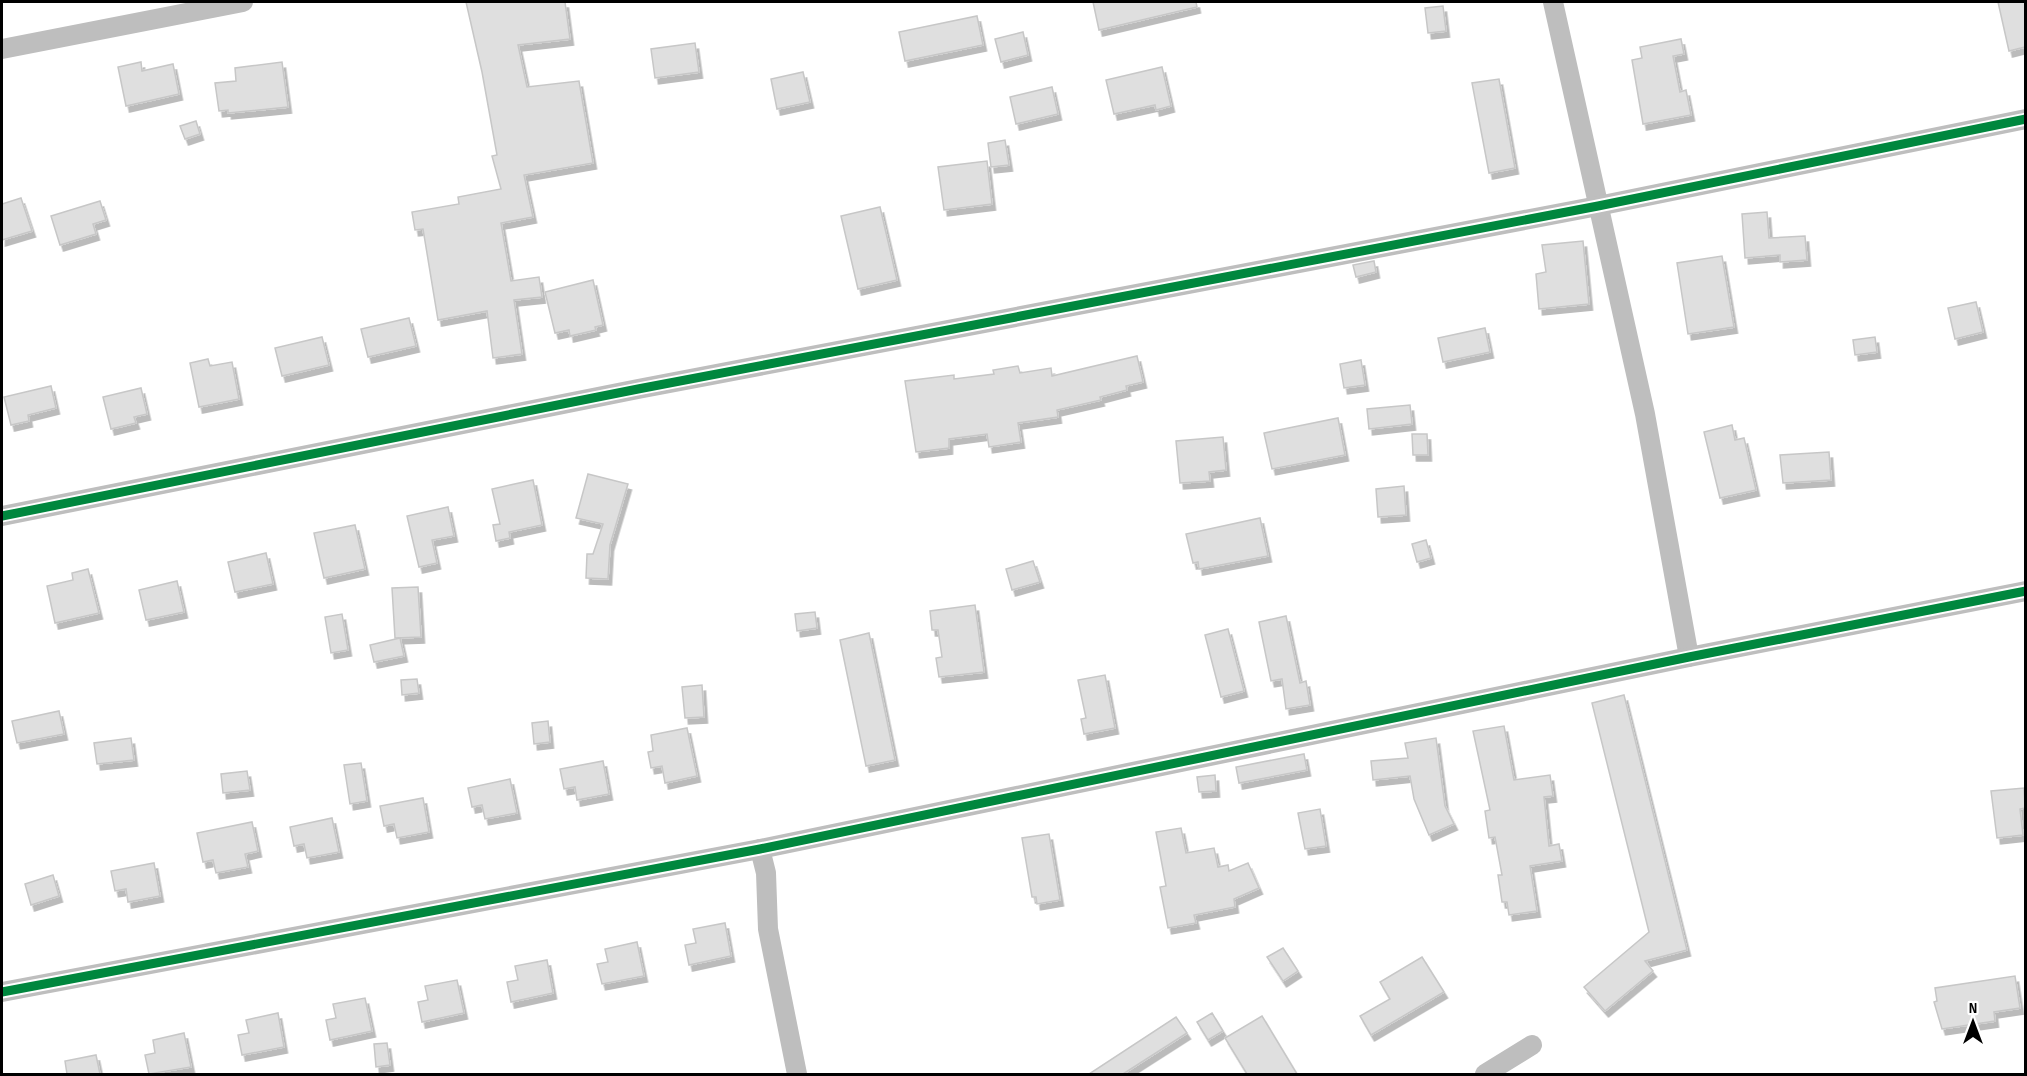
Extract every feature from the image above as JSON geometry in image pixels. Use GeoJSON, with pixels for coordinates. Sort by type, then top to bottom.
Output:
{"type":"FeatureCollection","features":[{"type":"Feature","properties":{"kind":"street"},"geometry":{"type":"LineString","coordinates":[[2,49],[243,2]]}},
{"type":"Feature","properties":{"kind":"street"},"geometry":{"type":"LineString","coordinates":[[1553,2],[1645,414],[1689,657]]}},
{"type":"Feature","properties":{"kind":"street"},"geometry":{"type":"LineString","coordinates":[[2,516],[627,391],[1598,206],[2025,119]]}},
{"type":"Feature","properties":{"kind":"street"},"geometry":{"type":"LineString","coordinates":[[2,992],[760,849],[1689,657],[2025,591]]}},
{"type":"Feature","properties":{"kind":"street"},"geometry":{"type":"LineString","coordinates":[[760,849],[766,873],[768,928],[797,1074]]}},
{"type":"Feature","properties":{"kind":"street"},"geometry":{"type":"LineString","coordinates":[[1485,1074],[1532,1045]]}},
{"type":"Feature","properties":{"kind":"building"},"geometry":{"type":"Polygon","coordinates":[[[466,2],[565,2],[570,39],[518,45],[527,87],[579,81],[593,163],[524,175],[533,217],[501,223],[511,281],[539,277],[542,297],[514,300],[522,354],[493,358],[487,311],[438,320],[423,229],[415,230],[412,212],[459,204],[458,197],[501,189],[492,156],[497,155],[482,72],[466,2]]]}},
{"type":"Feature","properties":{"kind":"building"},"geometry":{"type":"Polygon","coordinates":[[[1093,2],[1196,2],[1197,7],[1099,30],[1093,2]]]}},
{"type":"Feature","properties":{"kind":"building"},"geometry":{"type":"Polygon","coordinates":[[[1998,2],[2025,2],[2025,47],[2009,51],[1998,2]]]}},
{"type":"Feature","properties":{"kind":"building"},"geometry":{"type":"Polygon","coordinates":[[[1443,6],[1446,31],[1428,33],[1425,8],[1443,6]]]}},
{"type":"Feature","properties":{"kind":"building"},"geometry":{"type":"Polygon","coordinates":[[[977,16],[983,45],[905,61],[899,32],[977,16]]]}},
{"type":"Feature","properties":{"kind":"building"},"geometry":{"type":"Polygon","coordinates":[[[1023,32],[1028,55],[1001,62],[995,39],[1023,32]]]}},
{"type":"Feature","properties":{"kind":"building"},"geometry":{"type":"Polygon","coordinates":[[[1681,39],[1684,54],[1673,56],[1680,92],[1686,90],[1691,115],[1643,124],[1632,60],[1642,58],[1640,47],[1681,39]]]}},
{"type":"Feature","properties":{"kind":"building"},"geometry":{"type":"Polygon","coordinates":[[[695,43],[699,72],[655,78],[651,49],[695,43]]]}},
{"type":"Feature","properties":{"kind":"building"},"geometry":{"type":"Polygon","coordinates":[[[141,62],[142,71],[173,64],[179,94],[126,106],[118,67],[141,62]]]}},
{"type":"Feature","properties":{"kind":"building"},"geometry":{"type":"Polygon","coordinates":[[[282,62],[288,107],[228,113],[228,110],[219,111],[215,83],[236,81],[235,68],[282,62]]]}},
{"type":"Feature","properties":{"kind":"building"},"geometry":{"type":"Polygon","coordinates":[[[1162,67],[1171,106],[1156,110],[1155,105],[1114,114],[1106,80],[1162,67]]]}},
{"type":"Feature","properties":{"kind":"building"},"geometry":{"type":"Polygon","coordinates":[[[803,72],[810,102],[777,109],[771,79],[803,72]]]}},
{"type":"Feature","properties":{"kind":"building"},"geometry":{"type":"Polygon","coordinates":[[[1499,79],[1515,168],[1489,173],[1472,83],[1499,79]]]}},
{"type":"Feature","properties":{"kind":"building"},"geometry":{"type":"Polygon","coordinates":[[[1052,87],[1058,114],[1016,124],[1010,97],[1052,87]]]}},
{"type":"Feature","properties":{"kind":"building"},"geometry":{"type":"Polygon","coordinates":[[[196,121],[200,134],[185,139],[180,126],[196,121]]]}},
{"type":"Feature","properties":{"kind":"building"},"geometry":{"type":"Polygon","coordinates":[[[1005,140],[1009,165],[991,167],[988,143],[1005,140]]]}},
{"type":"Feature","properties":{"kind":"building"},"geometry":{"type":"Polygon","coordinates":[[[987,161],[992,204],[944,210],[938,167],[987,161]]]}},
{"type":"Feature","properties":{"kind":"building"},"geometry":{"type":"Polygon","coordinates":[[[21,198],[32,231],[2,240],[2,204],[21,198]]]}},
{"type":"Feature","properties":{"kind":"building"},"geometry":{"type":"Polygon","coordinates":[[[100,201],[106,220],[93,224],[96,234],[60,245],[51,216],[100,201]]]}},
{"type":"Feature","properties":{"kind":"building"},"geometry":{"type":"Polygon","coordinates":[[[880,207],[897,280],[858,289],[841,216],[880,207]]]}},
{"type":"Feature","properties":{"kind":"building"},"geometry":{"type":"Polygon","coordinates":[[[1767,212],[1769,238],[1805,236],[1807,260],[1780,262],[1780,255],[1745,258],[1742,214],[1767,212]]]}},
{"type":"Feature","properties":{"kind":"building"},"geometry":{"type":"Polygon","coordinates":[[[1583,241],[1589,304],[1539,309],[1536,274],[1546,272],[1542,245],[1583,241]]]}},
{"type":"Feature","properties":{"kind":"building"},"geometry":{"type":"Polygon","coordinates":[[[1722,256],[1734,327],[1688,334],[1677,263],[1722,256]]]}},
{"type":"Feature","properties":{"kind":"building"},"geometry":{"type":"Polygon","coordinates":[[[1374,261],[1376,272],[1356,277],[1353,265],[1374,261]]]}},
{"type":"Feature","properties":{"kind":"building"},"geometry":{"type":"Polygon","coordinates":[[[593,280],[603,325],[595,327],[596,330],[570,336],[569,330],[555,333],[545,292],[593,280]]]}},
{"type":"Feature","properties":{"kind":"building"},"geometry":{"type":"Polygon","coordinates":[[[1976,302],[1983,332],[1955,339],[1948,308],[1976,302]]]}},
{"type":"Feature","properties":{"kind":"building"},"geometry":{"type":"Polygon","coordinates":[[[409,318],[416,346],[368,357],[361,329],[409,318]]]}},
{"type":"Feature","properties":{"kind":"building"},"geometry":{"type":"Polygon","coordinates":[[[1485,328],[1490,352],[1443,362],[1438,338],[1485,328]]]}},
{"type":"Feature","properties":{"kind":"building"},"geometry":{"type":"Polygon","coordinates":[[[322,337],[329,365],[282,376],[275,348],[322,337]]]}},
{"type":"Feature","properties":{"kind":"building"},"geometry":{"type":"Polygon","coordinates":[[[1875,337],[1877,352],[1855,355],[1853,340],[1875,337]]]}},
{"type":"Feature","properties":{"kind":"building"},"geometry":{"type":"Polygon","coordinates":[[[1137,356],[1143,382],[1126,386],[1127,390],[1100,397],[1101,400],[1057,410],[1058,417],[1018,423],[1021,442],[989,447],[987,434],[949,439],[949,448],[916,452],[905,381],[954,375],[954,379],[994,374],[993,370],[1018,366],[1020,373],[1051,368],[1052,376],[1137,356]]]}},
{"type":"Feature","properties":{"kind":"building"},"geometry":{"type":"Polygon","coordinates":[[[208,359],[210,366],[232,362],[239,399],[199,407],[190,363],[208,359]]]}},
{"type":"Feature","properties":{"kind":"building"},"geometry":{"type":"Polygon","coordinates":[[[1361,360],[1365,385],[1344,388],[1340,364],[1361,360]]]}},
{"type":"Feature","properties":{"kind":"building"},"geometry":{"type":"Polygon","coordinates":[[[51,386],[56,408],[28,415],[29,421],[11,425],[4,397],[51,386]]]}},
{"type":"Feature","properties":{"kind":"building"},"geometry":{"type":"Polygon","coordinates":[[[141,388],[147,414],[134,417],[136,423],[111,429],[103,397],[141,388]]]}},
{"type":"Feature","properties":{"kind":"building"},"geometry":{"type":"Polygon","coordinates":[[[1410,405],[1412,424],[1369,429],[1367,409],[1410,405]]]}},
{"type":"Feature","properties":{"kind":"building"},"geometry":{"type":"Polygon","coordinates":[[[1338,418],[1345,455],[1272,469],[1264,433],[1338,418]]]}},
{"type":"Feature","properties":{"kind":"building"},"geometry":{"type":"Polygon","coordinates":[[[1732,425],[1735,440],[1744,438],[1756,490],[1720,498],[1704,432],[1732,425]]]}},
{"type":"Feature","properties":{"kind":"building"},"geometry":{"type":"Polygon","coordinates":[[[1412,434],[1427,434],[1428,455],[1413,455],[1412,434]]]}},
{"type":"Feature","properties":{"kind":"building"},"geometry":{"type":"Polygon","coordinates":[[[1223,437],[1226,470],[1209,472],[1210,481],[1180,483],[1176,441],[1223,437]]]}},
{"type":"Feature","properties":{"kind":"building"},"geometry":{"type":"Polygon","coordinates":[[[1829,452],[1831,480],[1783,483],[1780,455],[1829,452]]]}},
{"type":"Feature","properties":{"kind":"building"},"geometry":{"type":"Polygon","coordinates":[[[588,474],[628,484],[610,545],[608,579],[586,578],[587,554],[593,554],[603,524],[576,518],[588,474]]]}},
{"type":"Feature","properties":{"kind":"building"},"geometry":{"type":"Polygon","coordinates":[[[533,480],[542,525],[509,532],[510,538],[496,541],[493,525],[500,524],[492,489],[533,480]]]}},
{"type":"Feature","properties":{"kind":"building"},"geometry":{"type":"Polygon","coordinates":[[[1404,486],[1406,515],[1378,517],[1376,489],[1404,486]]]}},
{"type":"Feature","properties":{"kind":"building"},"geometry":{"type":"Polygon","coordinates":[[[448,507],[454,536],[432,540],[437,563],[419,567],[407,516],[448,507]]]}},
{"type":"Feature","properties":{"kind":"building"},"geometry":{"type":"Polygon","coordinates":[[[1260,518],[1268,556],[1199,569],[1198,562],[1193,563],[1186,534],[1260,518]]]}},
{"type":"Feature","properties":{"kind":"building"},"geometry":{"type":"Polygon","coordinates":[[[355,525],[365,569],[324,578],[314,533],[355,525]]]}},
{"type":"Feature","properties":{"kind":"building"},"geometry":{"type":"Polygon","coordinates":[[[1426,540],[1431,558],[1417,562],[1412,544],[1426,540]]]}},
{"type":"Feature","properties":{"kind":"building"},"geometry":{"type":"Polygon","coordinates":[[[266,553],[273,584],[235,592],[228,562],[266,553]]]}},
{"type":"Feature","properties":{"kind":"building"},"geometry":{"type":"Polygon","coordinates":[[[1033,561],[1040,582],[1012,590],[1006,569],[1033,561]]]}},
{"type":"Feature","properties":{"kind":"building"},"geometry":{"type":"Polygon","coordinates":[[[88,569],[99,613],[55,623],[47,586],[73,580],[72,573],[88,569]]]}},
{"type":"Feature","properties":{"kind":"building"},"geometry":{"type":"Polygon","coordinates":[[[177,581],[184,612],[146,620],[139,590],[177,581]]]}},
{"type":"Feature","properties":{"kind":"building"},"geometry":{"type":"Polygon","coordinates":[[[418,587],[421,637],[395,638],[392,588],[418,587]]]}},
{"type":"Feature","properties":{"kind":"building"},"geometry":{"type":"Polygon","coordinates":[[[975,605],[984,672],[939,677],[936,658],[942,657],[938,630],[932,630],[930,611],[975,605]]]}},
{"type":"Feature","properties":{"kind":"building"},"geometry":{"type":"Polygon","coordinates":[[[815,612],[817,628],[797,631],[795,614],[815,612]]]}},
{"type":"Feature","properties":{"kind":"building"},"geometry":{"type":"Polygon","coordinates":[[[342,614],[348,650],[331,653],[325,617],[342,614]]]}},
{"type":"Feature","properties":{"kind":"building"},"geometry":{"type":"Polygon","coordinates":[[[1286,616],[1300,683],[1306,681],[1310,705],[1286,709],[1282,679],[1271,681],[1259,622],[1286,616]]]}},
{"type":"Feature","properties":{"kind":"building"},"geometry":{"type":"Polygon","coordinates":[[[1228,629],[1244,691],[1221,697],[1205,635],[1228,629]]]}},
{"type":"Feature","properties":{"kind":"building"},"geometry":{"type":"Polygon","coordinates":[[[869,633],[895,760],[866,766],[840,640],[869,633]]]}},
{"type":"Feature","properties":{"kind":"building"},"geometry":{"type":"Polygon","coordinates":[[[400,638],[404,656],[374,662],[370,645],[400,638]]]}},
{"type":"Feature","properties":{"kind":"building"},"geometry":{"type":"Polygon","coordinates":[[[1105,675],[1115,728],[1084,734],[1081,719],[1086,718],[1078,680],[1105,675]]]}},
{"type":"Feature","properties":{"kind":"building"},"geometry":{"type":"Polygon","coordinates":[[[417,679],[419,693],[402,695],[401,680],[417,679]]]}},
{"type":"Feature","properties":{"kind":"building"},"geometry":{"type":"Polygon","coordinates":[[[702,685],[704,717],[685,718],[682,687],[702,685]]]}},
{"type":"Feature","properties":{"kind":"building"},"geometry":{"type":"Polygon","coordinates":[[[1624,695],[1687,950],[1645,961],[1653,971],[1605,1011],[1584,987],[1649,932],[1592,703],[1624,695]]]}},
{"type":"Feature","properties":{"kind":"building"},"geometry":{"type":"Polygon","coordinates":[[[59,711],[64,734],[17,743],[12,721],[59,711]]]}},
{"type":"Feature","properties":{"kind":"building"},"geometry":{"type":"Polygon","coordinates":[[[548,721],[550,742],[534,744],[532,723],[548,721]]]}},
{"type":"Feature","properties":{"kind":"building"},"geometry":{"type":"Polygon","coordinates":[[[1504,726],[1514,780],[1550,775],[1553,796],[1544,797],[1549,846],[1559,844],[1562,861],[1530,866],[1537,911],[1509,915],[1507,902],[1502,902],[1498,875],[1502,875],[1495,837],[1489,838],[1485,811],[1490,810],[1473,731],[1504,726]]]}},
{"type":"Feature","properties":{"kind":"building"},"geometry":{"type":"Polygon","coordinates":[[[687,728],[697,776],[665,783],[662,766],[651,768],[648,752],[653,751],[651,735],[687,728]]]}},
{"type":"Feature","properties":{"kind":"building"},"geometry":{"type":"Polygon","coordinates":[[[131,738],[134,760],[97,764],[94,743],[131,738]]]}},
{"type":"Feature","properties":{"kind":"building"},"geometry":{"type":"Polygon","coordinates":[[[1436,738],[1445,806],[1454,824],[1429,835],[1414,799],[1410,776],[1373,780],[1371,761],[1408,758],[1405,743],[1436,738]]]}},
{"type":"Feature","properties":{"kind":"building"},"geometry":{"type":"Polygon","coordinates":[[[1304,754],[1307,770],[1239,783],[1236,767],[1304,754]]]}},
{"type":"Feature","properties":{"kind":"building"},"geometry":{"type":"Polygon","coordinates":[[[603,761],[609,794],[577,800],[575,787],[564,789],[560,769],[603,761]]]}},
{"type":"Feature","properties":{"kind":"building"},"geometry":{"type":"Polygon","coordinates":[[[361,763],[367,801],[350,804],[344,765],[361,763]]]}},
{"type":"Feature","properties":{"kind":"building"},"geometry":{"type":"Polygon","coordinates":[[[247,771],[250,790],[223,793],[221,774],[247,771]]]}},
{"type":"Feature","properties":{"kind":"building"},"geometry":{"type":"Polygon","coordinates":[[[1215,775],[1216,791],[1199,792],[1197,777],[1215,775]]]}},
{"type":"Feature","properties":{"kind":"building"},"geometry":{"type":"Polygon","coordinates":[[[510,779],[517,813],[485,819],[482,805],[472,807],[468,788],[510,779]]]}},
{"type":"Feature","properties":{"kind":"building"},"geometry":{"type":"Polygon","coordinates":[[[2024,788],[2025,808],[2020,809],[2023,835],[1997,838],[1991,791],[2024,788]]]}},
{"type":"Feature","properties":{"kind":"building"},"geometry":{"type":"Polygon","coordinates":[[[423,798],[429,832],[397,838],[394,824],[384,826],[380,806],[423,798]]]}},
{"type":"Feature","properties":{"kind":"building"},"geometry":{"type":"Polygon","coordinates":[[[1320,809],[1326,846],[1305,849],[1298,813],[1320,809]]]}},
{"type":"Feature","properties":{"kind":"building"},"geometry":{"type":"Polygon","coordinates":[[[332,818],[339,852],[307,858],[304,844],[294,846],[290,827],[332,818]]]}},
{"type":"Feature","properties":{"kind":"building"},"geometry":{"type":"Polygon","coordinates":[[[252,822],[258,851],[245,854],[248,867],[216,873],[213,860],[203,862],[197,833],[252,822]]]}},
{"type":"Feature","properties":{"kind":"building"},"geometry":{"type":"Polygon","coordinates":[[[1181,828],[1186,853],[1214,848],[1218,867],[1228,865],[1229,871],[1248,863],[1259,888],[1234,899],[1235,907],[1194,915],[1196,923],[1168,928],[1160,887],[1166,886],[1156,832],[1181,828]]]}},
{"type":"Feature","properties":{"kind":"building"},"geometry":{"type":"Polygon","coordinates":[[[1049,834],[1060,900],[1037,904],[1036,897],[1032,897],[1022,838],[1049,834]]]}},
{"type":"Feature","properties":{"kind":"building"},"geometry":{"type":"Polygon","coordinates":[[[154,863],[160,896],[128,902],[126,889],[115,891],[111,871],[154,863]]]}},
{"type":"Feature","properties":{"kind":"building"},"geometry":{"type":"Polygon","coordinates":[[[53,875],[59,896],[31,905],[25,884],[53,875]]]}},
{"type":"Feature","properties":{"kind":"building"},"geometry":{"type":"Polygon","coordinates":[[[725,923],[731,956],[689,965],[685,945],[696,943],[693,929],[725,923]]]}},
{"type":"Feature","properties":{"kind":"building"},"geometry":{"type":"Polygon","coordinates":[[[637,942],[644,976],[602,984],[597,964],[608,962],[605,949],[637,942]]]}},
{"type":"Feature","properties":{"kind":"building"},"geometry":{"type":"Polygon","coordinates":[[[1283,948],[1298,971],[1283,981],[1267,957],[1283,948]]]}},
{"type":"Feature","properties":{"kind":"building"},"geometry":{"type":"Polygon","coordinates":[[[1422,957],[1444,992],[1371,1035],[1360,1016],[1390,999],[1380,982],[1422,957]]]}},
{"type":"Feature","properties":{"kind":"building"},"geometry":{"type":"Polygon","coordinates":[[[547,960],[553,993],[511,1002],[507,982],[518,980],[515,966],[547,960]]]}},
{"type":"Feature","properties":{"kind":"building"},"geometry":{"type":"Polygon","coordinates":[[[2015,976],[2020,1008],[1994,1012],[1995,1021],[1942,1029],[1934,1002],[1937,1001],[1935,988],[2015,976]]]}},
{"type":"Feature","properties":{"kind":"building"},"geometry":{"type":"Polygon","coordinates":[[[457,980],[464,1013],[422,1022],[418,1002],[428,1000],[425,986],[457,980]]]}},
{"type":"Feature","properties":{"kind":"building"},"geometry":{"type":"Polygon","coordinates":[[[365,998],[372,1031],[330,1040],[326,1020],[336,1018],[333,1004],[365,998]]]}},
{"type":"Feature","properties":{"kind":"building"},"geometry":{"type":"Polygon","coordinates":[[[278,1013],[284,1047],[242,1055],[238,1035],[249,1033],[246,1020],[278,1013]]]}},
{"type":"Feature","properties":{"kind":"building"},"geometry":{"type":"Polygon","coordinates":[[[1212,1013],[1223,1031],[1208,1040],[1197,1022],[1212,1013]]]}},
{"type":"Feature","properties":{"kind":"building"},"geometry":{"type":"Polygon","coordinates":[[[1262,1016],[1297,1074],[1247,1074],[1225,1038],[1262,1016]]]}},
{"type":"Feature","properties":{"kind":"building"},"geometry":{"type":"Polygon","coordinates":[[[1176,1017],[1187,1033],[1123,1074],[1089,1074],[1176,1017]]]}},
{"type":"Feature","properties":{"kind":"building"},"geometry":{"type":"Polygon","coordinates":[[[184,1033],[191,1067],[149,1074],[145,1055],[155,1053],[153,1040],[184,1033]]]}},
{"type":"Feature","properties":{"kind":"building"},"geometry":{"type":"Polygon","coordinates":[[[387,1043],[390,1065],[376,1067],[374,1044],[387,1043]]]}},
{"type":"Feature","properties":{"kind":"building"},"geometry":{"type":"Polygon","coordinates":[[[96,1055],[100,1074],[67,1074],[65,1061],[96,1055]]]}},
{"type":"Feature","properties":{"kind":"cycle path"},"geometry":{"type":"LineString","coordinates":[[2,516],[638,389],[1598,206],[2026,119]]}},
{"type":"Feature","properties":{"kind":"cycle path"},"geometry":{"type":"LineString","coordinates":[[2,992],[760,849],[1689,657],[2026,591]]}}]}
